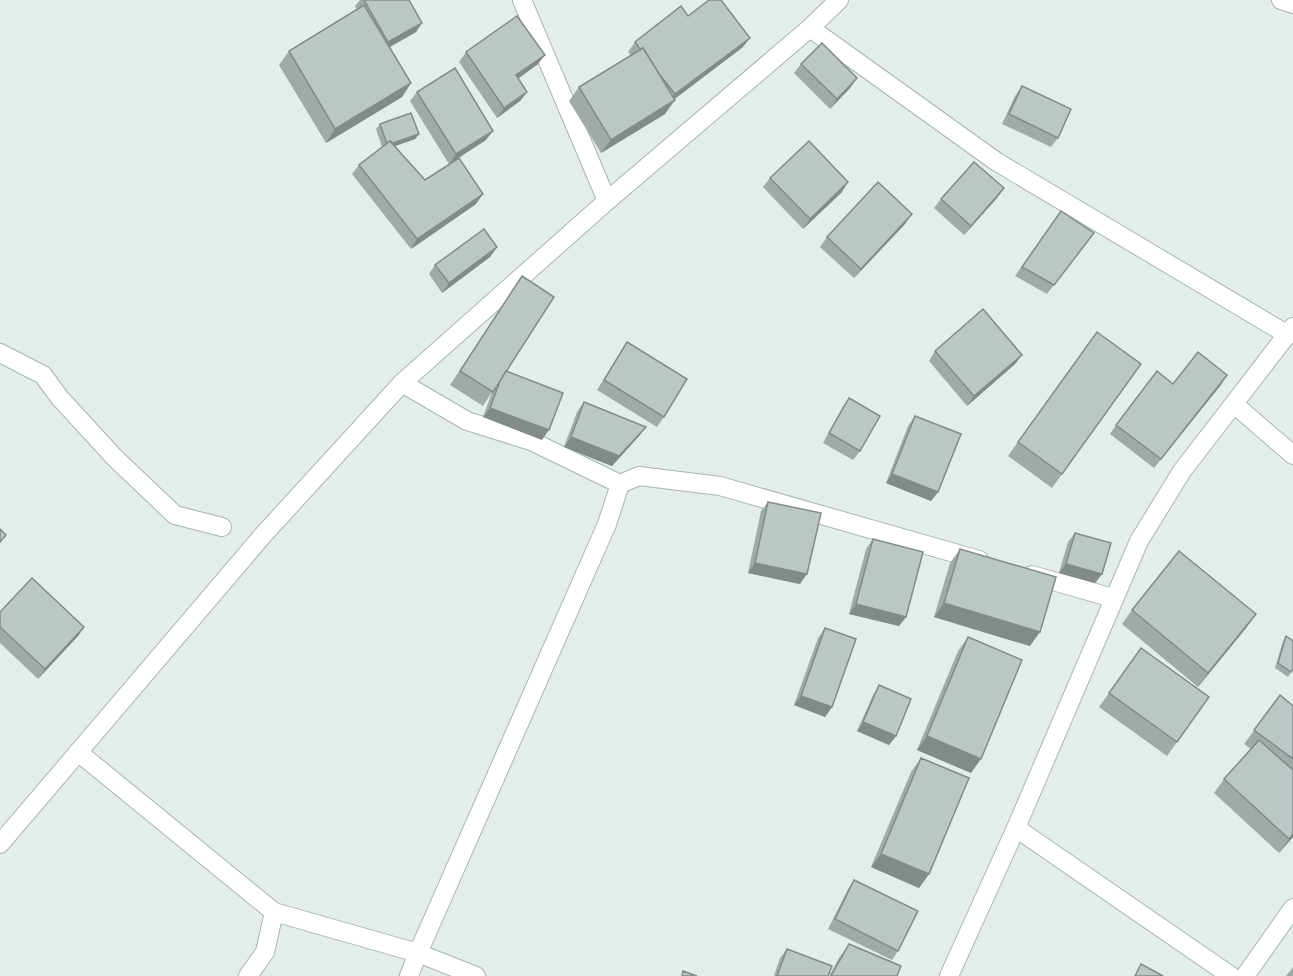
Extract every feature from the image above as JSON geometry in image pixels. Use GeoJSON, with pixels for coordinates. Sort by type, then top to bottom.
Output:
{"type":"FeatureCollection","features":[{"type":"Feature","properties":{"kind":"street"},"geometry":{"type":"LineString","coordinates":[[522,0],[607,201]]}},
{"type":"Feature","properties":{"kind":"street"},"geometry":{"type":"LineString","coordinates":[[0,844],[264,534],[402,383],[607,201],[810,28],[839,0]]}},
{"type":"Feature","properties":{"kind":"street"},"geometry":{"type":"LineString","coordinates":[[1281,0],[1293,4]]}},
{"type":"Feature","properties":{"kind":"street"},"geometry":{"type":"LineString","coordinates":[[810,28],[997,162],[1290,331],[1182,471],[1138,541],[1016,828],[949,976]]}},
{"type":"Feature","properties":{"kind":"street"},"geometry":{"type":"LineString","coordinates":[[0,353],[43,375],[59,397],[115,458],[175,515],[222,526]]}},
{"type":"Feature","properties":{"kind":"street"},"geometry":{"type":"LineString","coordinates":[[402,383],[467,421],[531,441],[620,484],[639,476],[720,486],[1113,598]]}},
{"type":"Feature","properties":{"kind":"street"},"geometry":{"type":"LineString","coordinates":[[1234,404],[1293,455]]}},
{"type":"Feature","properties":{"kind":"street"},"geometry":{"type":"LineString","coordinates":[[409,976],[417,952],[607,524],[620,484]]}},
{"type":"Feature","properties":{"kind":"street"},"geometry":{"type":"LineString","coordinates":[[78,752],[274,912],[417,952],[476,976]]}},
{"type":"Feature","properties":{"kind":"street"},"geometry":{"type":"LineString","coordinates":[[1016,828],[1231,976]]}},
{"type":"Feature","properties":{"kind":"street"},"geometry":{"type":"LineString","coordinates":[[1245,976],[1293,908]]}},
{"type":"Feature","properties":{"kind":"street"},"geometry":{"type":"LineString","coordinates":[[248,976],[265,952],[274,912]]}},
{"type":"Feature","properties":{"kind":"building"},"geometry":{"type":"Polygon","coordinates":[[[364,0],[409,0],[422,23],[388,42],[364,0]]]}},
{"type":"Feature","properties":{"kind":"building"},"geometry":{"type":"Polygon","coordinates":[[[709,0],[721,0],[750,38],[675,94],[643,48],[640,49],[635,42],[681,6],[688,16],[709,0]]]}},
{"type":"Feature","properties":{"kind":"building"},"geometry":{"type":"Polygon","coordinates":[[[364,5],[411,83],[335,129],[289,51],[364,5]]]}},
{"type":"Feature","properties":{"kind":"building"},"geometry":{"type":"Polygon","coordinates":[[[517,16],[545,55],[516,75],[527,92],[504,108],[466,52],[517,16]]]}},
{"type":"Feature","properties":{"kind":"building"},"geometry":{"type":"Polygon","coordinates":[[[822,43],[857,78],[837,99],[801,64],[822,43]]]}},
{"type":"Feature","properties":{"kind":"building"},"geometry":{"type":"Polygon","coordinates":[[[643,48],[675,100],[611,140],[579,87],[643,48]]]}},
{"type":"Feature","properties":{"kind":"building"},"geometry":{"type":"Polygon","coordinates":[[[455,68],[493,131],[456,154],[417,92],[455,68]]]}},
{"type":"Feature","properties":{"kind":"building"},"geometry":{"type":"Polygon","coordinates":[[[1022,86],[1071,109],[1058,138],[1009,114],[1022,86]]]}},
{"type":"Feature","properties":{"kind":"building"},"geometry":{"type":"Polygon","coordinates":[[[411,113],[419,134],[393,143],[390,141],[387,144],[380,124],[411,113]]]}},
{"type":"Feature","properties":{"kind":"building"},"geometry":{"type":"Polygon","coordinates":[[[390,141],[425,180],[459,158],[483,194],[417,239],[359,165],[390,141]]]}},
{"type":"Feature","properties":{"kind":"building"},"geometry":{"type":"Polygon","coordinates":[[[809,141],[848,182],[810,219],[770,178],[809,141]]]}},
{"type":"Feature","properties":{"kind":"building"},"geometry":{"type":"Polygon","coordinates":[[[974,162],[1004,188],[971,226],[941,199],[974,162]]]}},
{"type":"Feature","properties":{"kind":"building"},"geometry":{"type":"Polygon","coordinates":[[[878,182],[912,214],[861,269],[827,237],[878,182]]]}},
{"type":"Feature","properties":{"kind":"building"},"geometry":{"type":"Polygon","coordinates":[[[1061,211],[1094,233],[1054,285],[1022,267],[1061,211]]]}},
{"type":"Feature","properties":{"kind":"building"},"geometry":{"type":"Polygon","coordinates":[[[484,229],[497,247],[449,283],[435,265],[484,229]]]}},
{"type":"Feature","properties":{"kind":"building"},"geometry":{"type":"Polygon","coordinates":[[[522,276],[554,297],[493,392],[460,371],[522,276]]]}},
{"type":"Feature","properties":{"kind":"building"},"geometry":{"type":"Polygon","coordinates":[[[983,309],[1022,355],[974,396],[935,351],[983,309]]]}},
{"type":"Feature","properties":{"kind":"building"},"geometry":{"type":"Polygon","coordinates":[[[1097,332],[1141,364],[1062,474],[1018,442],[1097,332]]]}},
{"type":"Feature","properties":{"kind":"building"},"geometry":{"type":"Polygon","coordinates":[[[627,342],[687,379],[664,417],[604,380],[627,342]]]}},
{"type":"Feature","properties":{"kind":"building"},"geometry":{"type":"Polygon","coordinates":[[[1198,352],[1227,375],[1161,459],[1116,425],[1157,371],[1173,384],[1198,352]]]}},
{"type":"Feature","properties":{"kind":"building"},"geometry":{"type":"Polygon","coordinates":[[[506,371],[563,393],[549,430],[490,408],[506,371]]]}},
{"type":"Feature","properties":{"kind":"building"},"geometry":{"type":"Polygon","coordinates":[[[849,398],[880,416],[860,451],[829,433],[849,398]]]}},
{"type":"Feature","properties":{"kind":"building"},"geometry":{"type":"Polygon","coordinates":[[[584,402],[646,427],[619,456],[571,437],[584,402]]]}},
{"type":"Feature","properties":{"kind":"building"},"geometry":{"type":"Polygon","coordinates":[[[915,416],[961,434],[938,492],[892,474],[915,416]]]}},
{"type":"Feature","properties":{"kind":"building"},"geometry":{"type":"Polygon","coordinates":[[[768,502],[821,513],[807,574],[755,563],[768,502]]]}},
{"type":"Feature","properties":{"kind":"building"},"geometry":{"type":"Polygon","coordinates":[[[0,529],[6,535],[0,542],[0,529]]]}},
{"type":"Feature","properties":{"kind":"building"},"geometry":{"type":"Polygon","coordinates":[[[1075,533],[1111,543],[1102,574],[1066,564],[1075,533]]]}},
{"type":"Feature","properties":{"kind":"building"},"geometry":{"type":"Polygon","coordinates":[[[873,539],[923,552],[906,617],[856,604],[873,539]]]}},
{"type":"Feature","properties":{"kind":"building"},"geometry":{"type":"Polygon","coordinates":[[[960,549],[1056,577],[1040,632],[944,603],[960,549]]]}},
{"type":"Feature","properties":{"kind":"building"},"geometry":{"type":"Polygon","coordinates":[[[1179,551],[1256,614],[1208,673],[1132,610],[1179,551]]]}},
{"type":"Feature","properties":{"kind":"building"},"geometry":{"type":"Polygon","coordinates":[[[32,578],[84,627],[45,669],[0,627],[0,612],[32,578]]]}},
{"type":"Feature","properties":{"kind":"building"},"geometry":{"type":"Polygon","coordinates":[[[825,628],[856,639],[832,707],[801,696],[825,628]]]}},
{"type":"Feature","properties":{"kind":"building"},"geometry":{"type":"Polygon","coordinates":[[[1286,636],[1293,641],[1293,669],[1291,672],[1278,663],[1286,636]]]}},
{"type":"Feature","properties":{"kind":"building"},"geometry":{"type":"Polygon","coordinates":[[[968,637],[1022,660],[981,759],[927,736],[968,637]]]}},
{"type":"Feature","properties":{"kind":"building"},"geometry":{"type":"Polygon","coordinates":[[[1141,648],[1209,697],[1177,742],[1109,693],[1141,648]]]}},
{"type":"Feature","properties":{"kind":"building"},"geometry":{"type":"Polygon","coordinates":[[[879,685],[911,699],[896,736],[863,722],[879,685]]]}},
{"type":"Feature","properties":{"kind":"building"},"geometry":{"type":"Polygon","coordinates":[[[1280,695],[1293,706],[1293,759],[1254,730],[1280,695]]]}},
{"type":"Feature","properties":{"kind":"building"},"geometry":{"type":"Polygon","coordinates":[[[1259,740],[1293,770],[1293,834],[1289,839],[1224,779],[1259,740]]]}},
{"type":"Feature","properties":{"kind":"building"},"geometry":{"type":"Polygon","coordinates":[[[921,758],[969,778],[929,874],[881,854],[921,758]]]}},
{"type":"Feature","properties":{"kind":"building"},"geometry":{"type":"Polygon","coordinates":[[[854,880],[918,911],[898,951],[835,919],[854,880]]]}},
{"type":"Feature","properties":{"kind":"building"},"geometry":{"type":"Polygon","coordinates":[[[849,944],[901,966],[897,976],[831,976],[849,944]]]}},
{"type":"Feature","properties":{"kind":"building"},"geometry":{"type":"Polygon","coordinates":[[[787,949],[832,966],[828,976],[777,976],[787,949]]]}},
{"type":"Feature","properties":{"kind":"building"},"geometry":{"type":"Polygon","coordinates":[[[1141,964],[1163,976],[1135,976],[1141,964]]]}},
{"type":"Feature","properties":{"kind":"building"},"geometry":{"type":"Polygon","coordinates":[[[683,971],[697,976],[682,976],[683,971]]]}}]}
